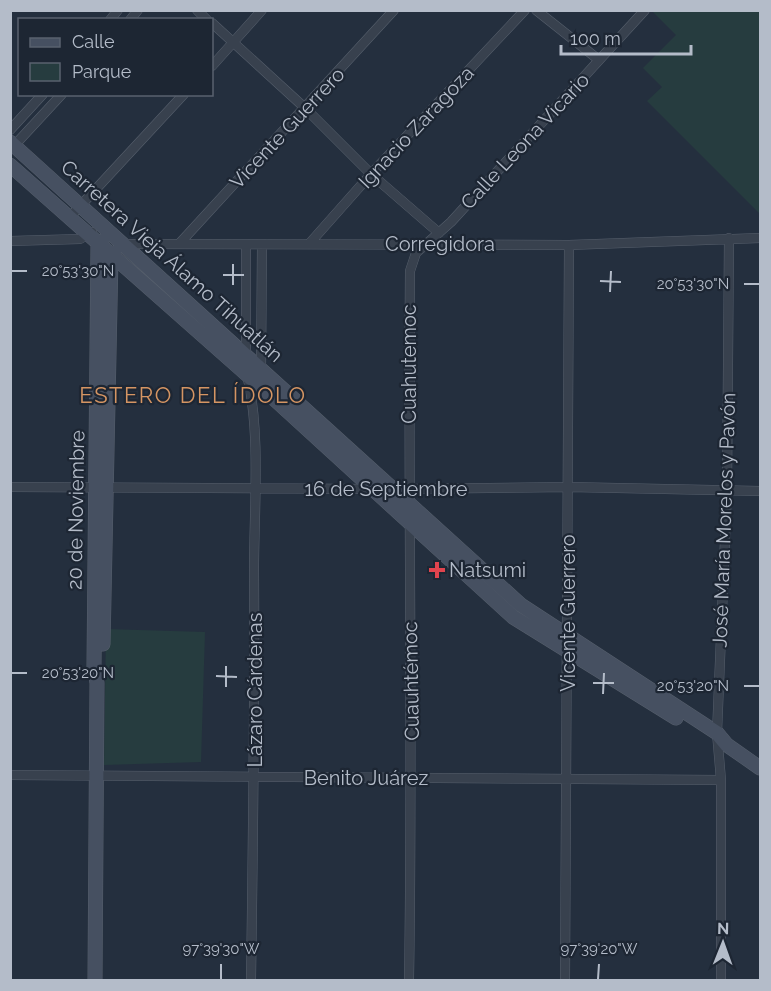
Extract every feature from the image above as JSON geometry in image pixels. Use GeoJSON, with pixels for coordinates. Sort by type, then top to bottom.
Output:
{"type":"FeatureCollection","features":[{"type":"Feature","properties":{"kind":"main road","name":"Carretera Vieja Álamo Tihuatlán"},"geometry":{"type":"LineString","coordinates":[[12,146],[404,494],[521,605],[568,644]]}},
{"type":"Feature","properties":{"kind":"main road","name":"Carretera Vieja Álamo Tihuatlán"},"geometry":{"type":"LineString","coordinates":[[10,165],[261,387],[513,617],[568,644],[721,740],[760,768]]}},
{"type":"Feature","properties":{"kind":"main road"},"geometry":{"type":"LineString","coordinates":[[94,240],[105,229]]}},
{"type":"Feature","properties":{"kind":"main road","name":"20 de Noviembre"},"geometry":{"type":"LineString","coordinates":[[94,240],[103,668],[97,683],[95,981]]}},
{"type":"Feature","properties":{"kind":"main road"},"geometry":{"type":"LineString","coordinates":[[111,256],[120,244]]}},
{"type":"Feature","properties":{"kind":"main road","name":"20 de Noviembre"},"geometry":{"type":"LineString","coordinates":[[101,488],[111,256]]}},
{"type":"Feature","properties":{"kind":"street"},"geometry":{"type":"LineString","coordinates":[[213,65],[262,10]]}},
{"type":"Feature","properties":{"kind":"street","name":"Vicente Guerrero"},"geometry":{"type":"LineString","coordinates":[[179,244],[394,10]]}},
{"type":"Feature","properties":{"kind":"street","name":"Ignacio Zaragoza"},"geometry":{"type":"LineString","coordinates":[[309,244],[371,174],[525,10]]}},
{"type":"Feature","properties":{"kind":"street"},"geometry":{"type":"LineString","coordinates":[[536,10],[600,60]]}},
{"type":"Feature","properties":{"kind":"street","name":"Calle Leona Vicario"},"geometry":{"type":"LineString","coordinates":[[427,244],[645,10]]}},
{"type":"Feature","properties":{"kind":"street"},"geometry":{"type":"LineString","coordinates":[[213,24],[305,108],[371,174],[439,233]]}},
{"type":"Feature","properties":{"kind":"street"},"geometry":{"type":"LineString","coordinates":[[10,130],[41,96]]}},
{"type":"Feature","properties":{"kind":"street"},"geometry":{"type":"LineString","coordinates":[[12,146],[60,96]]}},
{"type":"Feature","properties":{"kind":"street"},"geometry":{"type":"LineString","coordinates":[[70,217],[182,96]]}},
{"type":"Feature","properties":{"kind":"street","name":"José María Morelos y Pavón"},"geometry":{"type":"LineString","coordinates":[[721,981],[721,740],[727,491],[729,238]]}},
{"type":"Feature","properties":{"kind":"street","name":"Corregidora"},"geometry":{"type":"LineString","coordinates":[[120,244],[569,245],[760,238]]}},
{"type":"Feature","properties":{"kind":"street"},"geometry":{"type":"LineString","coordinates":[[10,241],[94,240]]}},
{"type":"Feature","properties":{"kind":"street","name":"Cuahutemoc"},"geometry":{"type":"LineString","coordinates":[[404,494],[410,271],[416,253],[427,244]]}},
{"type":"Feature","properties":{"kind":"street","name":"Lázaro Cárdenas"},"geometry":{"type":"LineString","coordinates":[[246,245],[246,374],[253,400],[254,489],[255,777],[251,981]]}},
{"type":"Feature","properties":{"kind":"street","name":"Vicente Guerrero"},"geometry":{"type":"LineString","coordinates":[[564,981],[570,487],[569,245]]}},
{"type":"Feature","properties":{"kind":"street"},"geometry":{"type":"LineString","coordinates":[[253,400],[261,387],[262,246]]}},
{"type":"Feature","properties":{"kind":"street","name":"16 de Septiembre"},"geometry":{"type":"LineString","coordinates":[[10,487],[372,489],[404,494],[570,487],[760,491]]}},
{"type":"Feature","properties":{"kind":"street","name":"Cuauhtémoc"},"geometry":{"type":"LineString","coordinates":[[404,494],[409,522],[412,778],[409,981]]}},
{"type":"Feature","properties":{"kind":"street","name":"Benito Juárez"},"geometry":{"type":"LineString","coordinates":[[10,775],[567,777],[721,780]]}},
{"type":"Feature","properties":{"kind":"green space"},"geometry":{"type":"Polygon","coordinates":[[[652,11],[760,11],[760,214],[647,101],[662,87],[643,68],[676,35],[652,11]]]}},
{"type":"Feature","properties":{"kind":"green space"},"geometry":{"type":"Polygon","coordinates":[[[106,629],[205,632],[201,762],[104,765],[106,629]]]}},
{"type":"Feature","properties":{"kind":"place","name":"Natsumi"},"geometry":{"type":"Point","coordinates":[437,570]}},
{"type":"Feature","properties":{"kind":"district","name":"ESTERO DEL ÍDOLO"},"geometry":{"type":"Point","coordinates":[193,395]}}]}
